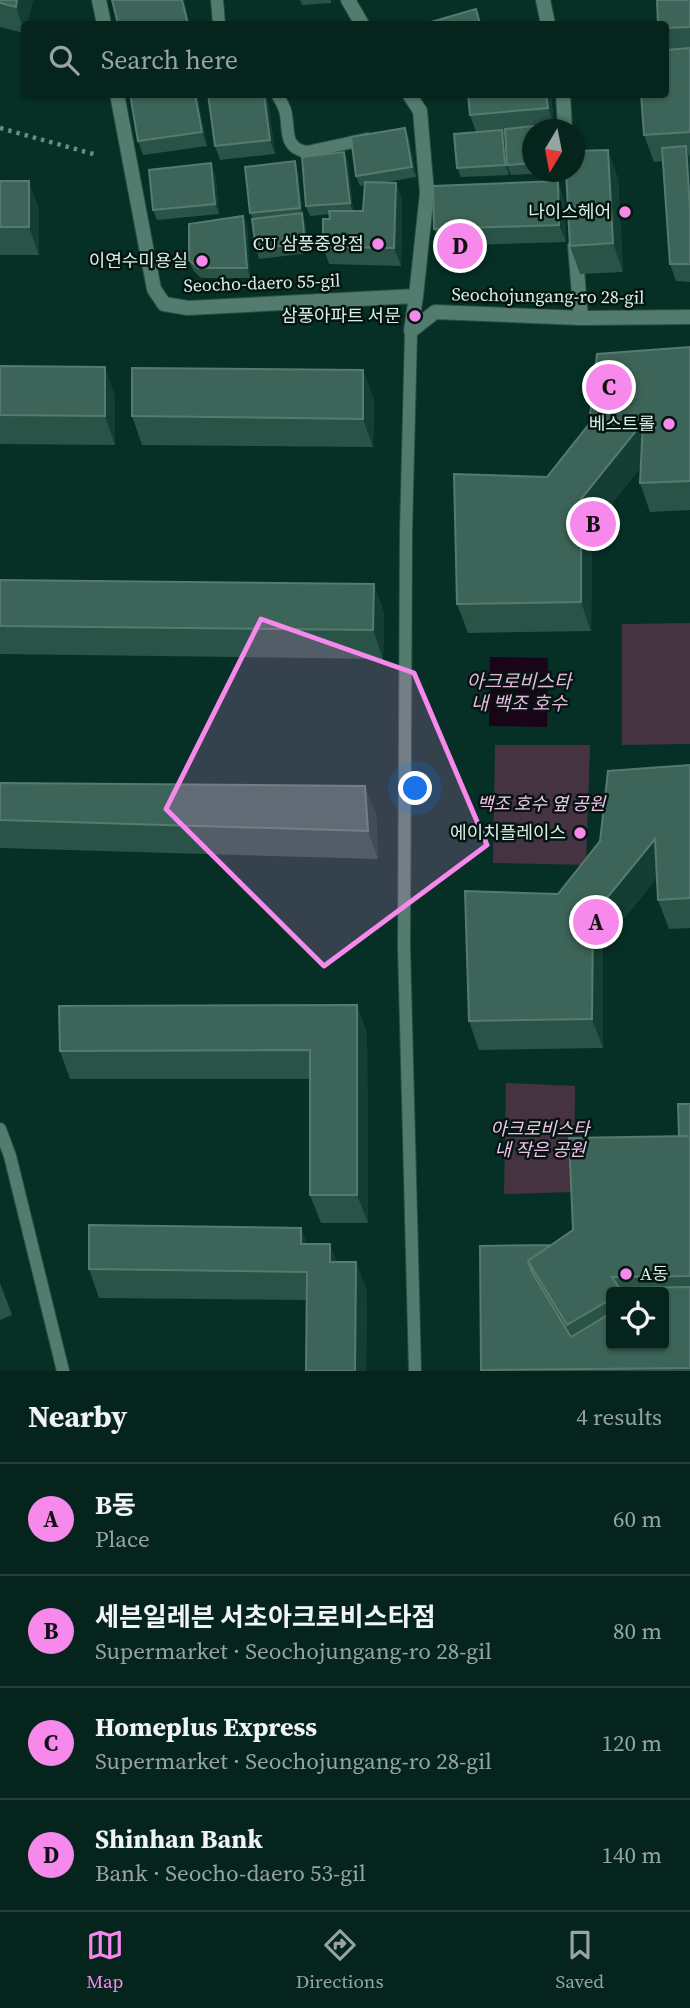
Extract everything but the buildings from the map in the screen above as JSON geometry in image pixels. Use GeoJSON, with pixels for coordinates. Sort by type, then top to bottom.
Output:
{"type":"FeatureCollection","features":[{"type":"Feature","properties":{"kind":"street"},"geometry":{"type":"LineString","coordinates":[[99,0],[103,21]]}},
{"type":"Feature","properties":{"kind":"street"},"geometry":{"type":"LineString","coordinates":[[348,0],[360,21]]}},
{"type":"Feature","properties":{"kind":"street"},"geometry":{"type":"LineString","coordinates":[[542,0],[547,21]]}},
{"type":"Feature","properties":{"kind":"street","name":"Seocho-daero 55-gil"},"geometry":{"type":"LineString","coordinates":[[118,98],[154,289],[164,304],[188,308],[416,296]]}},
{"type":"Feature","properties":{"kind":"street"},"geometry":{"type":"LineString","coordinates":[[411,331],[427,193],[415,129],[420,111],[412,98]]}},
{"type":"Feature","properties":{"kind":"street"},"geometry":{"type":"LineString","coordinates":[[562,98],[564,119]]}},
{"type":"Feature","properties":{"kind":"street"},"geometry":{"type":"LineString","coordinates":[[573,225],[581,318]]}},
{"type":"Feature","properties":{"kind":"street","name":"Seochojungang-ro 28-gil"},"geometry":{"type":"LineString","coordinates":[[411,331],[435,312],[581,318],[690,317]]}},
{"type":"Feature","properties":{"kind":"lane"},"geometry":{"type":"LineString","coordinates":[[217,0],[219,21]]}},
{"type":"Feature","properties":{"kind":"lane"},"geometry":{"type":"LineString","coordinates":[[279,98],[285,112],[288,140],[299,151],[307,152],[383,136]]}},
{"type":"Feature","properties":{"kind":"lane"},"geometry":{"type":"LineString","coordinates":[[411,331],[406,533],[404,946],[415,1371]]}},
{"type":"Feature","properties":{"kind":"lane"},"geometry":{"type":"LineString","coordinates":[[0,1129],[10,1156],[62,1371]]}},
{"type":"Feature","properties":{"kind":"path"},"geometry":{"type":"LineString","coordinates":[[0,128],[97,155]]}},
{"type":"Feature","properties":{"kind":"highlighted area"},"geometry":{"type":"Polygon","coordinates":[[[261,619],[414,673],[487,845],[324,966],[166,809],[261,619]]]}},
{"type":"Feature","properties":{"kind":"green space"},"geometry":{"type":"Polygon","coordinates":[[[690,623],[690,744],[622,745],[622,624],[690,623]]]}},
{"type":"Feature","properties":{"kind":"green space","name":"백조 호수 옆 공원"},"geometry":{"type":"Polygon","coordinates":[[[495,745],[590,745],[586,865],[493,863],[495,745]]]}},
{"type":"Feature","properties":{"kind":"green space","name":"아크로비스타 내 작은 공원"},"geometry":{"type":"Polygon","coordinates":[[[506,1083],[575,1086],[574,1192],[504,1194],[506,1083]]]}},
{"type":"Feature","properties":{"kind":"water","name":"아크로비스타 내 백조 호수"},"geometry":{"type":"Polygon","coordinates":[[[490,657],[548,658],[547,727],[489,726],[490,657]]]}},
{"type":"Feature","properties":{"kind":"place","name":"나이스헤어"},"geometry":{"type":"Point","coordinates":[625,212]}},
{"type":"Feature","properties":{"kind":"place","name":"CU 삼풍중앙점"},"geometry":{"type":"Point","coordinates":[378,244]}},
{"type":"Feature","properties":{"kind":"place","name":"Shinhan Bank"},"geometry":{"type":"Point","coordinates":[460,246]}},
{"type":"Feature","properties":{"kind":"place","name":"이연수미용실"},"geometry":{"type":"Point","coordinates":[202,261]}},
{"type":"Feature","properties":{"kind":"place","name":"삼풍아파트 서문"},"geometry":{"type":"Point","coordinates":[415,316]}},
{"type":"Feature","properties":{"kind":"place","name":"Homeplus Express"},"geometry":{"type":"Point","coordinates":[609,387]}},
{"type":"Feature","properties":{"kind":"place","name":"베스트롤"},"geometry":{"type":"Point","coordinates":[669,424]}},
{"type":"Feature","properties":{"kind":"place","name":"세븐일레븐 서초아크로비스타점"},"geometry":{"type":"Point","coordinates":[593,524]}},
{"type":"Feature","properties":{"kind":"place","name":"에이치플레이스"},"geometry":{"type":"Point","coordinates":[580,833]}},
{"type":"Feature","properties":{"kind":"place","name":"B동"},"geometry":{"type":"Point","coordinates":[596,922]}},
{"type":"Feature","properties":{"kind":"place","name":"A동"},"geometry":{"type":"Point","coordinates":[626,1274]}}]}
